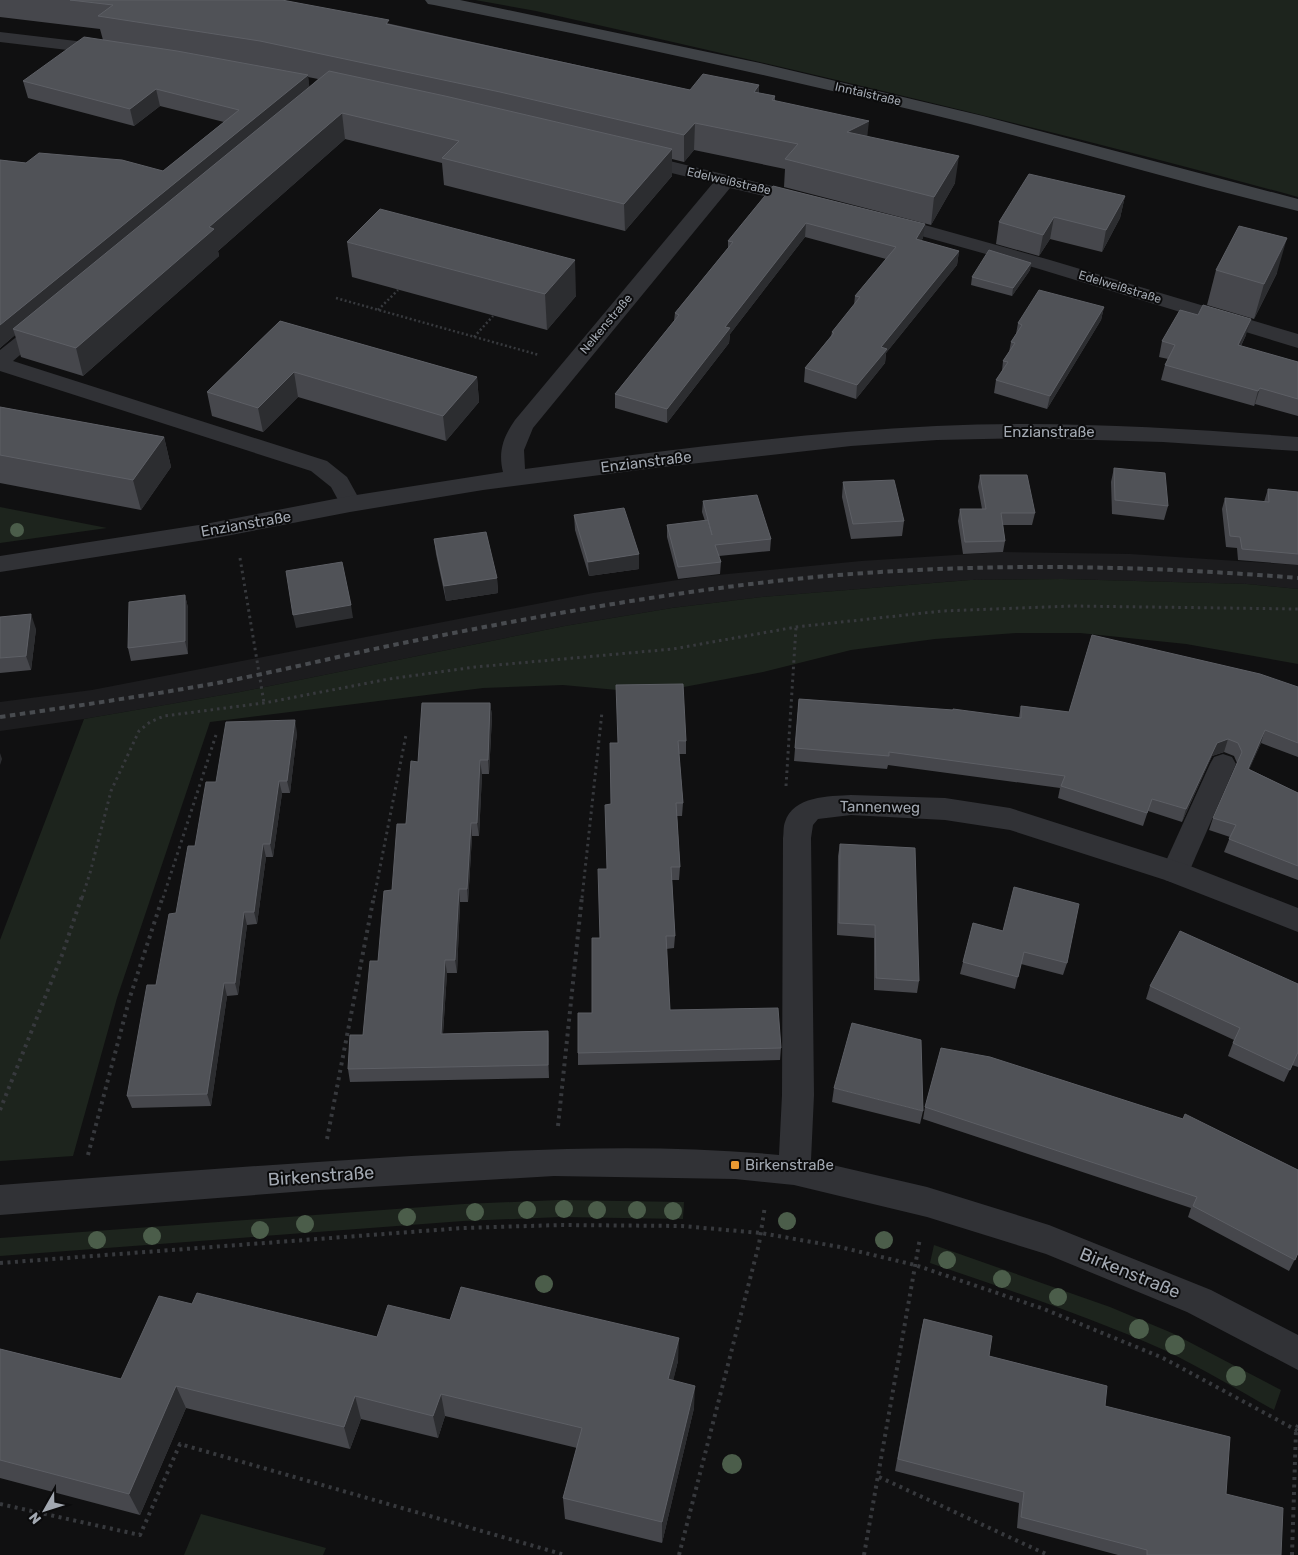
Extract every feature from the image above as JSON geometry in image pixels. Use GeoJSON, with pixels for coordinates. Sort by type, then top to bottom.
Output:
{"type":"FeatureCollection","features":[{"type":"Feature","properties":{"kind":"main road","name":"Inntalstraße"},"geometry":{"type":"LineString","coordinates":[[434,0],[530,18],[896,101],[1147,164],[1298,205]]}},
{"type":"Feature","properties":{"kind":"street"},"geometry":{"type":"LineString","coordinates":[[0,36],[132,53]]}},
{"type":"Feature","properties":{"kind":"street","name":"Edelweißstraße"},"geometry":{"type":"LineString","coordinates":[[623,156],[821,203]]}},
{"type":"Feature","properties":{"kind":"street","name":"Nelkenstraße"},"geometry":{"type":"LineString","coordinates":[[516,478],[510,457],[512,442],[523,425],[726,180]]}},
{"type":"Feature","properties":{"kind":"street","name":"Edelweißstraße"},"geometry":{"type":"LineString","coordinates":[[875,217],[1043,264],[1298,341]]}},
{"type":"Feature","properties":{"kind":"street","name":"Enzianstraße"},"geometry":{"type":"LineString","coordinates":[[0,564],[235,527],[351,504],[516,478],[781,446],[937,433],[1029,431],[1124,433],[1298,444]]}},
{"type":"Feature","properties":{"kind":"street","name":"Tannenweg"},"geometry":{"type":"LineString","coordinates":[[808,812],[824,807],[851,805],[945,809],[1010,820],[1047,830],[1175,872],[1298,920]]}},
{"type":"Feature","properties":{"kind":"street"},"geometry":{"type":"LineString","coordinates":[[782,1170],[798,1095],[797,838],[799,822],[808,812]]}},
{"type":"Feature","properties":{"kind":"street","name":"Birkenstraße"},"geometry":{"type":"LineString","coordinates":[[0,1200],[319,1176],[554,1162],[735,1165],[782,1170],[927,1202],[1049,1240],[1199,1301],[1298,1353]]}},
{"type":"Feature","properties":{"kind":"lane"},"geometry":{"type":"LineString","coordinates":[[0,363],[61,310]]}},
{"type":"Feature","properties":{"kind":"lane"},"geometry":{"type":"LineString","coordinates":[[0,363],[319,466],[332,472],[341,483],[351,504]]}},
{"type":"Feature","properties":{"kind":"lane"},"geometry":{"type":"LineString","coordinates":[[1175,872],[1223,764]]}},
{"type":"Feature","properties":{"kind":"path"},"geometry":{"type":"LineString","coordinates":[[378,310],[398,290]]}},
{"type":"Feature","properties":{"kind":"path"},"geometry":{"type":"LineString","coordinates":[[336,298],[573,364]]}},
{"type":"Feature","properties":{"kind":"path"},"geometry":{"type":"LineString","coordinates":[[474,337],[493,316]]}},
{"type":"Feature","properties":{"kind":"path"},"geometry":{"type":"LineString","coordinates":[[235,527],[264,702]]}},
{"type":"Feature","properties":{"kind":"path"},"geometry":{"type":"LineString","coordinates":[[0,1110],[62,955],[90,872],[111,790],[139,731],[150,722],[164,716],[264,702],[389,679],[456,670],[673,649],[796,628],[952,610],[1072,606],[1298,609]]}},
{"type":"Feature","properties":{"kind":"path"},"geometry":{"type":"LineString","coordinates":[[796,628],[785,790],[808,812]]}},
{"type":"Feature","properties":{"kind":"path"},"geometry":{"type":"LineString","coordinates":[[554,1162],[602,712]]}},
{"type":"Feature","properties":{"kind":"path"},"geometry":{"type":"LineString","coordinates":[[78,1194],[130,997],[216,735]]}},
{"type":"Feature","properties":{"kind":"path"},"geometry":{"type":"LineString","coordinates":[[319,1176],[406,735]]}},
{"type":"Feature","properties":{"kind":"path"},"geometry":{"type":"LineString","coordinates":[[679,1555],[761,1233],[782,1170]]}},
{"type":"Feature","properties":{"kind":"path"},"geometry":{"type":"LineString","coordinates":[[864,1555],[927,1202]]}},
{"type":"Feature","properties":{"kind":"path"},"geometry":{"type":"LineString","coordinates":[[0,1263],[463,1228],[561,1225],[682,1226],[761,1233],[840,1247],[915,1265],[1044,1309],[1155,1354],[1297,1431]]}},
{"type":"Feature","properties":{"kind":"path"},"geometry":{"type":"LineString","coordinates":[[1292,1555],[1298,1425]]}},
{"type":"Feature","properties":{"kind":"path"},"geometry":{"type":"LineString","coordinates":[[0,1504],[140,1535],[180,1444],[565,1555]]}},
{"type":"Feature","properties":{"kind":"path"},"geometry":{"type":"LineString","coordinates":[[878,1477],[1048,1555]]}},
{"type":"Feature","properties":{"kind":"shaded area"},"geometry":{"type":"Polygon","coordinates":[[[475,0],[1298,0],[1298,197],[1108,147],[727,54],[536,11],[475,0]]]}},
{"type":"Feature","properties":{"kind":"shaded area"},"geometry":{"type":"Polygon","coordinates":[[[0,507],[107,528],[0,543],[0,507]]]}},
{"type":"Feature","properties":{"kind":"shaded area"},"geometry":{"type":"Polygon","coordinates":[[[1003,552],[1130,554],[1298,565],[1298,589],[1247,584],[1062,579],[970,580],[762,597],[672,608],[565,626],[240,692],[84,719],[0,731],[0,702],[92,690],[593,593],[697,577],[861,561],[1003,552]]]}},
{"type":"Feature","properties":{"kind":"shaded area"},"geometry":{"type":"Polygon","coordinates":[[[1062,579],[1247,584],[1298,589],[1298,664],[1186,644],[1080,633],[1016,633],[935,639],[851,650],[763,672],[684,687],[628,691],[563,685],[483,688],[210,722],[117,998],[73,1156],[0,1161],[0,940],[84,719],[240,692],[565,626],[672,608],[762,597],[970,580],[1062,579]]]}},
{"type":"Feature","properties":{"kind":"shaded area"},"geometry":{"type":"Polygon","coordinates":[[[559,1200],[684,1202],[683,1219],[561,1217],[463,1221],[0,1256],[0,1238],[464,1204],[559,1200]]]}},
{"type":"Feature","properties":{"kind":"shaded area"},"geometry":{"type":"Polygon","coordinates":[[[934,1245],[1110,1307],[1172,1333],[1281,1390],[1274,1410],[1164,1350],[1048,1304],[930,1263],[934,1245]]]}},
{"type":"Feature","properties":{"kind":"shaded area"},"geometry":{"type":"Polygon","coordinates":[[[201,1514],[326,1548],[323,1555],[184,1555],[201,1514]]]}},
{"type":"Feature","properties":{"kind":"building"},"geometry":{"type":"Polygon","coordinates":[[[70,0],[282,0],[389,20],[386,24],[690,90],[703,74],[759,85],[754,92],[775,96],[772,100],[869,121],[847,132],[959,156],[934,197],[785,159],[798,144],[695,123],[684,135],[500,92],[260,41],[98,16],[113,5],[70,0]]]}},
{"type":"Feature","properties":{"kind":"building"},"geometry":{"type":"Polygon","coordinates":[[[84,37],[177,51],[308,75],[0,325],[0,160],[26,163],[39,153],[122,160],[163,171],[239,110],[156,89],[130,109],[23,81],[84,37]]]}},
{"type":"Feature","properties":{"kind":"building"},"geometry":{"type":"Polygon","coordinates":[[[329,71],[672,149],[624,204],[442,158],[459,141],[342,113],[209,227],[214,229],[76,348],[13,329],[329,71]]]}},
{"type":"Feature","properties":{"kind":"building"},"geometry":{"type":"Polygon","coordinates":[[[1029,174],[1125,196],[1106,230],[1054,217],[1043,235],[999,222],[1029,174]]]}},
{"type":"Feature","properties":{"kind":"building"},"geometry":{"type":"Polygon","coordinates":[[[773,186],[925,224],[916,239],[959,251],[881,347],[887,349],[857,385],[805,368],[860,297],[855,296],[896,247],[806,223],[725,327],[730,328],[667,409],[615,394],[679,315],[675,313],[733,242],[728,241],[773,186]]]}},
{"type":"Feature","properties":{"kind":"building"},"geometry":{"type":"Polygon","coordinates":[[[380,209],[575,260],[545,294],[347,242],[380,209]]]}},
{"type":"Feature","properties":{"kind":"building"},"geometry":{"type":"Polygon","coordinates":[[[1239,226],[1287,238],[1264,284],[1216,270],[1239,226]]]}},
{"type":"Feature","properties":{"kind":"building"},"geometry":{"type":"Polygon","coordinates":[[[989,250],[1031,263],[1013,288],[972,277],[989,250]]]}},
{"type":"Feature","properties":{"kind":"building"},"geometry":{"type":"Polygon","coordinates":[[[1039,290],[1104,307],[1050,396],[996,380],[1008,362],[1003,361],[1015,343],[1011,342],[1022,325],[1018,323],[1039,290]]]}},
{"type":"Feature","properties":{"kind":"building"},"geometry":{"type":"Polygon","coordinates":[[[1203,305],[1251,319],[1238,345],[1298,362],[1298,399],[1260,388],[1258,391],[1165,365],[1175,345],[1162,341],[1180,310],[1198,315],[1203,305]]]}},
{"type":"Feature","properties":{"kind":"building"},"geometry":{"type":"Polygon","coordinates":[[[280,321],[477,377],[443,416],[294,372],[258,408],[207,392],[280,321]]]}},
{"type":"Feature","properties":{"kind":"building"},"geometry":{"type":"Polygon","coordinates":[[[0,407],[164,437],[133,480],[0,455],[0,407]]]}},
{"type":"Feature","properties":{"kind":"building"},"geometry":{"type":"Polygon","coordinates":[[[1114,468],[1165,473],[1168,506],[1115,500],[1114,468]]]}},
{"type":"Feature","properties":{"kind":"building"},"geometry":{"type":"Polygon","coordinates":[[[980,475],[1027,475],[1035,513],[1001,513],[1005,541],[965,542],[960,509],[986,509],[980,475]]]}},
{"type":"Feature","properties":{"kind":"building"},"geometry":{"type":"Polygon","coordinates":[[[894,480],[904,521],[853,524],[843,482],[894,480]]]}},
{"type":"Feature","properties":{"kind":"building"},"geometry":{"type":"Polygon","coordinates":[[[1268,489],[1298,492],[1298,554],[1242,549],[1240,537],[1230,536],[1225,498],[1269,502],[1268,489]]]}},
{"type":"Feature","properties":{"kind":"building"},"geometry":{"type":"Polygon","coordinates":[[[757,495],[771,539],[715,545],[721,562],[678,567],[667,525],[708,520],[712,535],[703,501],[757,495]]]}},
{"type":"Feature","properties":{"kind":"building"},"geometry":{"type":"Polygon","coordinates":[[[624,508],[639,554],[588,562],[574,515],[624,508]]]}},
{"type":"Feature","properties":{"kind":"building"},"geometry":{"type":"Polygon","coordinates":[[[486,532],[497,578],[444,586],[434,539],[486,532]]]}},
{"type":"Feature","properties":{"kind":"building"},"geometry":{"type":"Polygon","coordinates":[[[342,562],[351,605],[293,615],[286,571],[342,562]]]}},
{"type":"Feature","properties":{"kind":"building"},"geometry":{"type":"Polygon","coordinates":[[[185,595],[185,641],[128,648],[129,602],[185,595]]]}},
{"type":"Feature","properties":{"kind":"building"},"geometry":{"type":"Polygon","coordinates":[[[31,614],[26,656],[0,658],[0,617],[31,614]]]}},
{"type":"Feature","properties":{"kind":"building"},"geometry":{"type":"Polygon","coordinates":[[[1092,635],[1260,674],[1298,687],[1298,743],[1265,730],[1248,769],[1298,793],[1298,866],[1229,839],[1236,825],[1213,818],[1242,752],[1238,743],[1228,739],[1217,743],[1186,809],[1152,799],[1147,813],[1061,786],[1065,776],[889,752],[889,756],[795,748],[799,699],[953,709],[1021,718],[1021,706],[1069,712],[1092,635]]]}},
{"type":"Feature","properties":{"kind":"building"},"geometry":{"type":"Polygon","coordinates":[[[683,684],[686,741],[678,741],[683,803],[676,803],[680,867],[671,867],[675,936],[666,936],[670,1010],[778,1008],[781,1048],[578,1053],[578,1013],[592,1013],[592,938],[600,938],[598,869],[607,869],[605,805],[611,804],[610,743],[618,743],[616,685],[683,684]]]}},
{"type":"Feature","properties":{"kind":"building"},"geometry":{"type":"Polygon","coordinates":[[[422,703],[490,703],[488,760],[480,760],[477,823],[471,823],[467,889],[459,889],[455,960],[445,960],[441,1034],[548,1031],[548,1065],[348,1069],[350,1035],[363,1035],[370,961],[378,961],[384,891],[392,890],[397,824],[406,824],[411,761],[418,762],[422,703]]]}},
{"type":"Feature","properties":{"kind":"building"},"geometry":{"type":"Polygon","coordinates":[[[295,720],[287,781],[279,781],[270,844],[263,844],[254,912],[244,912],[235,983],[224,983],[207,1094],[127,1096],[147,985],[156,985],[169,914],[176,913],[188,846],[195,846],[206,782],[216,782],[226,722],[295,720]]]}},
{"type":"Feature","properties":{"kind":"building"},"geometry":{"type":"Polygon","coordinates":[[[840,844],[915,848],[919,981],[876,978],[875,925],[839,923],[840,844]]]}},
{"type":"Feature","properties":{"kind":"building"},"geometry":{"type":"Polygon","coordinates":[[[1014,887],[1079,904],[1067,963],[1024,952],[1018,977],[963,962],[973,923],[1003,931],[1014,887]]]}},
{"type":"Feature","properties":{"kind":"building"},"geometry":{"type":"Polygon","coordinates":[[[1180,931],[1298,984],[1298,1052],[1290,1070],[1233,1043],[1240,1028],[1150,986],[1180,931]]]}},
{"type":"Feature","properties":{"kind":"building"},"geometry":{"type":"Polygon","coordinates":[[[852,1023],[921,1040],[923,1111],[834,1088],[852,1023]]]}},
{"type":"Feature","properties":{"kind":"building"},"geometry":{"type":"Polygon","coordinates":[[[941,1048],[990,1057],[1183,1119],[1185,1114],[1298,1170],[1298,1253],[1295,1260],[1193,1206],[1197,1197],[925,1107],[941,1048]]]}},
{"type":"Feature","properties":{"kind":"building"},"geometry":{"type":"Polygon","coordinates":[[[461,1287],[679,1338],[668,1379],[695,1386],[662,1522],[563,1498],[582,1428],[441,1394],[433,1416],[355,1396],[344,1427],[176,1386],[129,1494],[0,1460],[0,1349],[121,1379],[159,1296],[192,1304],[197,1293],[377,1337],[388,1305],[450,1320],[461,1287]]]}},
{"type":"Feature","properties":{"kind":"building"},"geometry":{"type":"Polygon","coordinates":[[[924,1319],[992,1336],[989,1356],[1107,1386],[1105,1406],[1230,1437],[1226,1494],[1283,1508],[1281,1555],[1147,1555],[1147,1550],[1021,1517],[1024,1492],[898,1459],[924,1319]]]}},
{"type":"Feature","properties":{"kind":"railway"},"geometry":{"type":"LineString","coordinates":[[0,717],[228,681],[408,642],[596,607],[690,592],[785,580],[913,570],[1042,567],[1170,570],[1298,578]]}},
{"type":"Feature","properties":{"kind":"place","name":"Birkenstraße"},"geometry":{"type":"Point","coordinates":[735,1165]}}]}
